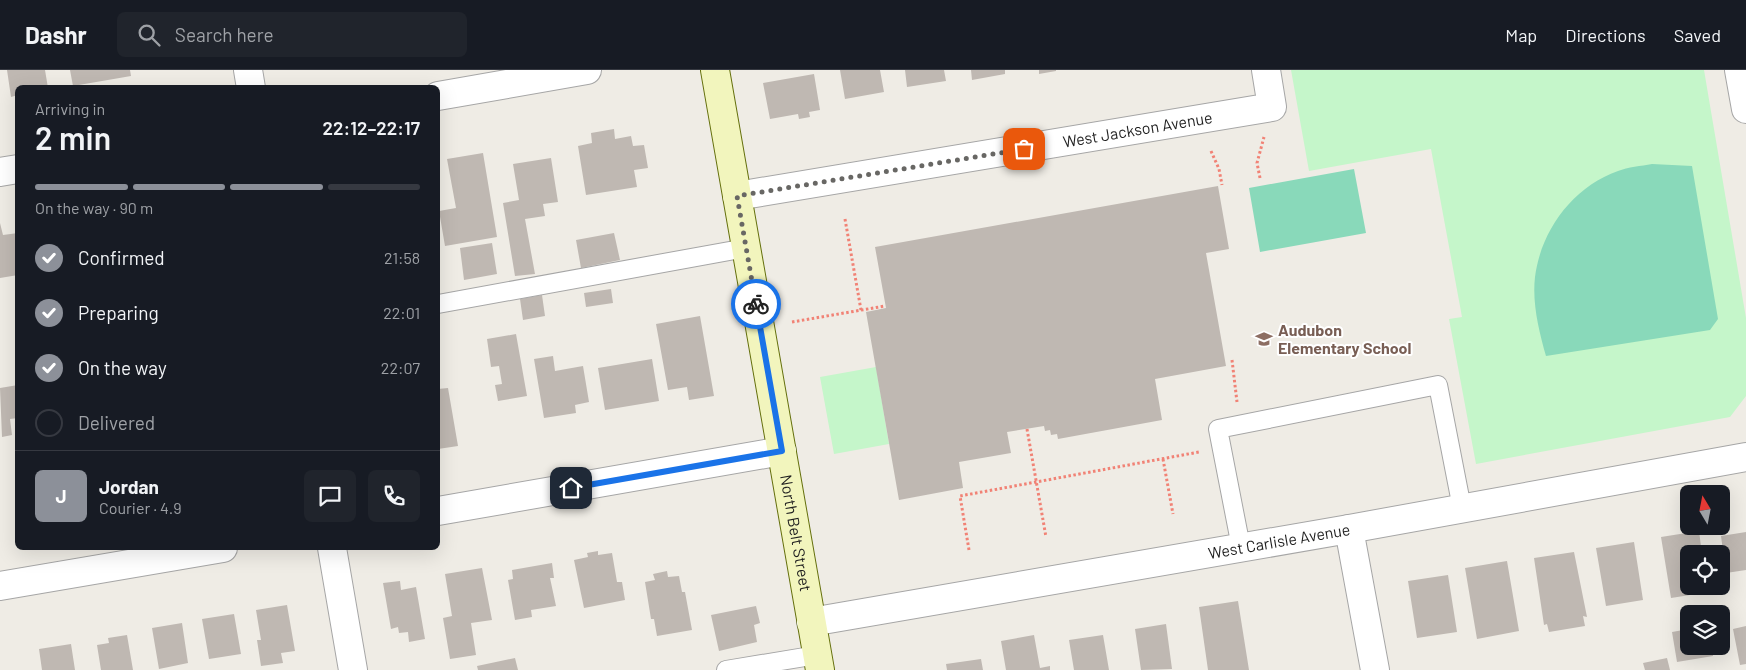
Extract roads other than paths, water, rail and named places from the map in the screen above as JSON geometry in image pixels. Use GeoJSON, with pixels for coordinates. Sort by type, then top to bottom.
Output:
{"type":"FeatureCollection","features":[{"type":"Feature","properties":{"kind":"street"},"geometry":{"type":"LineString","coordinates":[[248,70],[250,85]]}},
{"type":"Feature","properties":{"kind":"street"},"geometry":{"type":"LineString","coordinates":[[440,96],[587,70]]}},
{"type":"Feature","properties":{"kind":"street","name":"North Belt Street"},"geometry":{"type":"LineString","coordinates":[[715,70],[819,662]]}},
{"type":"Feature","properties":{"kind":"street","name":"West Jackson Avenue"},"geometry":{"type":"LineString","coordinates":[[737,196],[1269,119],[1266,70]]}},
{"type":"Feature","properties":{"kind":"street"},"geometry":{"type":"LineString","coordinates":[[1739,70],[1746,109]]}},
{"type":"Feature","properties":{"kind":"street"},"geometry":{"type":"LineString","coordinates":[[0,172],[15,170]]}},
{"type":"Feature","properties":{"kind":"street"},"geometry":{"type":"LineString","coordinates":[[440,510],[782,451]]}},
{"type":"Feature","properties":{"kind":"street","name":"West Carlisle Avenue"},"geometry":{"type":"LineString","coordinates":[[811,622],[1349,529],[1746,457]]}},
{"type":"Feature","properties":{"kind":"street"},"geometry":{"type":"LineString","coordinates":[[1349,529],[1375,670]]}},
{"type":"Feature","properties":{"kind":"street"},"geometry":{"type":"LineString","coordinates":[[0,586],[211,550]]}},
{"type":"Feature","properties":{"kind":"street"},"geometry":{"type":"LineString","coordinates":[[332,550],[353,670]]}},
{"type":"Feature","properties":{"kind":"lane"},"geometry":{"type":"LineString","coordinates":[[440,304],[746,248]]}},
{"type":"Feature","properties":{"kind":"lane"},"geometry":{"type":"LineString","coordinates":[[1241,547],[1218,430],[1438,385],[1462,508]]}},
{"type":"Feature","properties":{"kind":"lane"},"geometry":{"type":"LineString","coordinates":[[726,670],[819,662]]}},
{"type":"Feature","properties":{"kind":"place","name":"Audubon Elementary School"},"geometry":{"type":"Point","coordinates":[1264,339]}}]}
